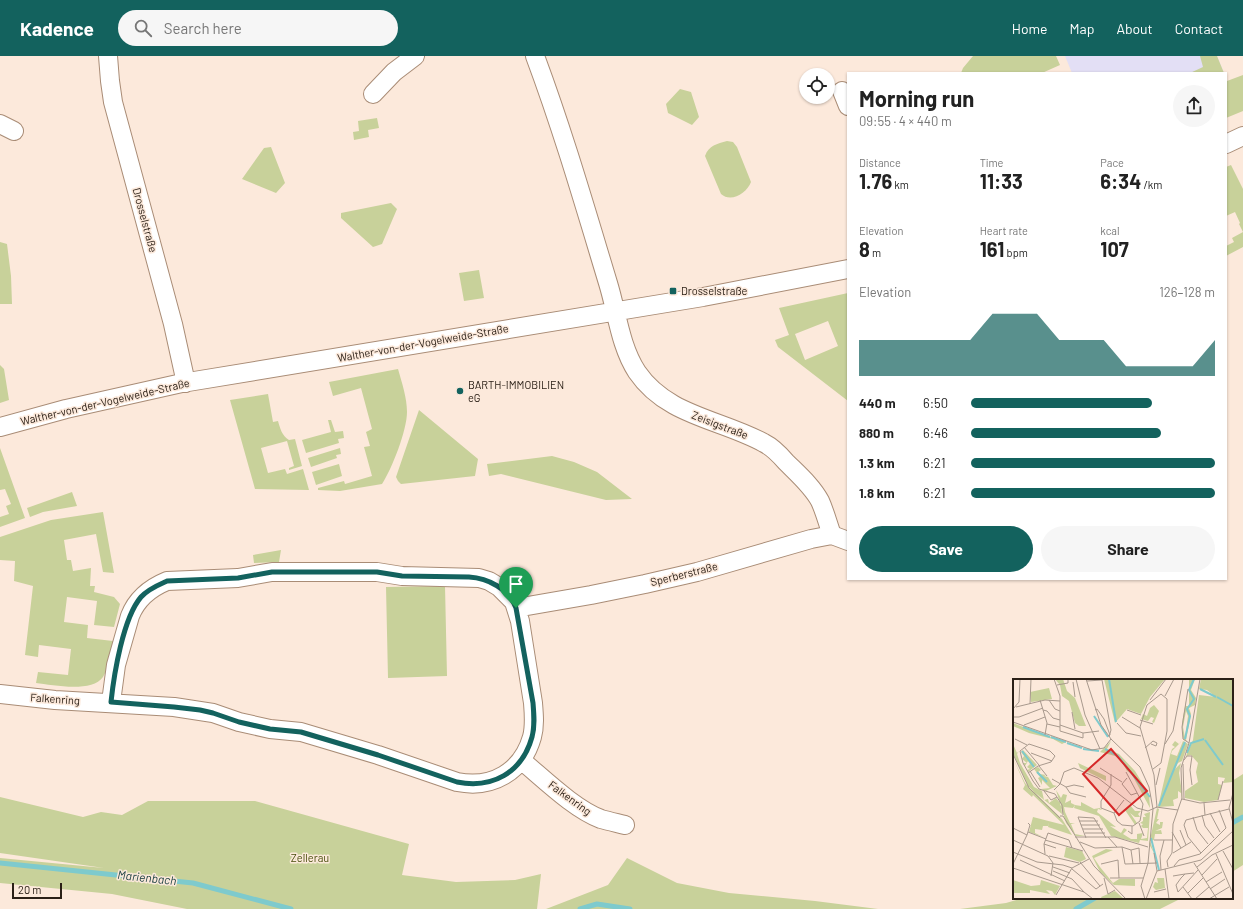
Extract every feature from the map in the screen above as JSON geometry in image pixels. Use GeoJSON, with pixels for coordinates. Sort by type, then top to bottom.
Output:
{"type":"FeatureCollection","features":[{"type":"Feature","properties":{"kind":"street","name":"Drosselstraße"},"geometry":{"type":"LineString","coordinates":[[108,56],[113,102],[173,324],[186,382]]}},
{"type":"Feature","properties":{"kind":"street"},"geometry":{"type":"LineString","coordinates":[[373,94],[394,72],[415,56]]}},
{"type":"Feature","properties":{"kind":"street"},"geometry":{"type":"LineString","coordinates":[[535,56],[563,134],[616,311]]}},
{"type":"Feature","properties":{"kind":"street"},"geometry":{"type":"LineString","coordinates":[[1227,144],[1243,136]]}},
{"type":"Feature","properties":{"kind":"street","name":"Walther-von-der-Vogelweide-Straße"},"geometry":{"type":"LineString","coordinates":[[0,427],[66,409],[186,382],[703,297],[847,269]]}},
{"type":"Feature","properties":{"kind":"street","name":"Zeisigstraße"},"geometry":{"type":"LineString","coordinates":[[616,311],[623,341],[631,363],[646,384],[665,400],[683,411],[765,443],[802,478],[819,500],[827,518],[840,538]]}},
{"type":"Feature","properties":{"kind":"street","name":"Sperberstraße"},"geometry":{"type":"LineString","coordinates":[[516,608],[591,596],[697,572],[811,539],[840,538]]}},
{"type":"Feature","properties":{"kind":"street","name":"Falkenring"},"geometry":{"type":"LineString","coordinates":[[0,694],[55,700],[111,702],[189,709],[213,713],[239,722],[270,729],[301,732],[378,755],[457,782],[470,784],[485,783],[500,778],[514,768],[526,752],[532,737],[534,717],[532,696],[516,608],[514,602],[508,595],[494,584],[479,578],[402,576],[377,572],[272,572],[238,578],[167,581],[159,584],[145,593],[133,609],[116,665],[111,702]]}},
{"type":"Feature","properties":{"kind":"street","name":"Falkenring"},"geometry":{"type":"LineString","coordinates":[[521,760],[584,810],[600,818],[625,825]]}},
{"type":"Feature","properties":{"kind":"shaded area"},"geometry":{"type":"Polygon","coordinates":[[[1065,56],[1217,56],[1224,72],[1072,72],[1065,56]]]}},
{"type":"Feature","properties":{"kind":"green space"},"geometry":{"type":"Polygon","coordinates":[[[973,56],[1056,56],[1060,65],[1044,72],[961,72],[973,56]]]}},
{"type":"Feature","properties":{"kind":"green space"},"geometry":{"type":"Polygon","coordinates":[[[1200,56],[1217,56],[1224,72],[1192,72],[1203,67],[1200,56]]]}},
{"type":"Feature","properties":{"kind":"green space"},"geometry":{"type":"Polygon","coordinates":[[[1243,75],[1243,111],[1227,118],[1227,81],[1243,75]]]}},
{"type":"Feature","properties":{"kind":"green space"},"geometry":{"type":"Polygon","coordinates":[[[680,89],[691,92],[699,117],[692,125],[668,113],[666,104],[680,89]]]}},
{"type":"Feature","properties":{"kind":"green space"},"geometry":{"type":"Polygon","coordinates":[[[377,118],[379,128],[368,130],[369,137],[354,140],[353,132],[359,131],[358,121],[377,118]]]}},
{"type":"Feature","properties":{"kind":"green space"},"geometry":{"type":"Polygon","coordinates":[[[727,141],[733,142],[737,147],[751,182],[746,190],[734,197],[725,197],[721,194],[705,156],[711,147],[727,141]]]}},
{"type":"Feature","properties":{"kind":"green space"},"geometry":{"type":"Polygon","coordinates":[[[271,147],[285,183],[276,193],[242,179],[264,148],[271,147]]]}},
{"type":"Feature","properties":{"kind":"green space"},"geometry":{"type":"Polygon","coordinates":[[[1231,165],[1243,189],[1243,232],[1235,212],[1227,216],[1227,167],[1231,165]]]}},
{"type":"Feature","properties":{"kind":"green space"},"geometry":{"type":"Polygon","coordinates":[[[391,203],[397,209],[382,244],[373,247],[341,218],[341,213],[391,203]]]}},
{"type":"Feature","properties":{"kind":"green space"},"geometry":{"type":"Polygon","coordinates":[[[1243,232],[1243,247],[1227,255],[1227,246],[1234,242],[1232,238],[1243,232]]]}},
{"type":"Feature","properties":{"kind":"green space"},"geometry":{"type":"Polygon","coordinates":[[[0,242],[7,244],[11,276],[12,304],[0,304],[0,242]]]}},
{"type":"Feature","properties":{"kind":"green space"},"geometry":{"type":"Polygon","coordinates":[[[479,270],[484,298],[464,301],[459,273],[479,270]]]}},
{"type":"Feature","properties":{"kind":"green space"},"geometry":{"type":"Polygon","coordinates":[[[847,293],[847,400],[778,347],[775,340],[789,335],[779,308],[847,293]],[[828,321],[795,334],[805,360],[838,346],[828,321]]]}},
{"type":"Feature","properties":{"kind":"green space"},"geometry":{"type":"Polygon","coordinates":[[[0,365],[4,369],[9,400],[0,403],[0,365]]]}},
{"type":"Feature","properties":{"kind":"green space"},"geometry":{"type":"Polygon","coordinates":[[[398,369],[406,401],[406,420],[398,449],[382,484],[340,491],[318,490],[318,488],[344,481],[345,484],[372,476],[364,447],[370,446],[366,432],[372,429],[361,388],[333,396],[329,382],[398,369]]]}},
{"type":"Feature","properties":{"kind":"green space"},"geometry":{"type":"Polygon","coordinates":[[[268,394],[273,422],[278,421],[282,432],[289,440],[295,439],[302,466],[289,470],[289,468],[294,466],[287,441],[261,448],[268,473],[285,469],[287,474],[303,469],[309,490],[255,489],[230,400],[268,394]]]}},
{"type":"Feature","properties":{"kind":"green space"},"geometry":{"type":"Polygon","coordinates":[[[419,410],[478,459],[475,476],[401,484],[398,481],[396,477],[419,410]]]}},
{"type":"Feature","properties":{"kind":"green space"},"geometry":{"type":"Polygon","coordinates":[[[328,420],[331,420],[335,432],[343,431],[344,438],[338,439],[339,443],[306,453],[302,440],[331,432],[328,420]]]}},
{"type":"Feature","properties":{"kind":"green space"},"geometry":{"type":"Polygon","coordinates":[[[0,448],[25,518],[0,527],[0,517],[9,514],[6,506],[11,504],[5,489],[0,490],[0,448]]]}},
{"type":"Feature","properties":{"kind":"green space"},"geometry":{"type":"Polygon","coordinates":[[[340,448],[341,454],[336,455],[337,458],[311,467],[308,458],[340,448]]]}},
{"type":"Feature","properties":{"kind":"green space"},"geometry":{"type":"Polygon","coordinates":[[[552,456],[574,462],[597,472],[632,499],[606,500],[501,474],[489,476],[487,464],[552,456]]]}},
{"type":"Feature","properties":{"kind":"green space"},"geometry":{"type":"Polygon","coordinates":[[[339,464],[342,476],[316,485],[312,472],[339,464]]]}},
{"type":"Feature","properties":{"kind":"green space"},"geometry":{"type":"Polygon","coordinates":[[[72,492],[77,506],[43,512],[30,517],[27,508],[72,492]]]}},
{"type":"Feature","properties":{"kind":"green space"},"geometry":{"type":"Polygon","coordinates":[[[103,512],[114,573],[103,572],[96,534],[64,540],[67,560],[71,560],[73,571],[91,568],[90,586],[95,586],[94,592],[114,597],[120,604],[114,627],[94,625],[97,601],[67,597],[64,622],[88,625],[87,638],[113,641],[105,673],[98,682],[90,685],[72,687],[36,683],[38,672],[68,675],[71,649],[39,645],[38,657],[25,655],[33,586],[14,581],[15,561],[0,560],[0,537],[51,520],[103,512]]]}},
{"type":"Feature","properties":{"kind":"green space"},"geometry":{"type":"Polygon","coordinates":[[[281,550],[279,562],[254,563],[253,555],[281,550]]]}},
{"type":"Feature","properties":{"kind":"green space"},"geometry":{"type":"Polygon","coordinates":[[[445,586],[447,676],[388,678],[386,587],[445,586]]]}},
{"type":"Feature","properties":{"kind":"green space"},"geometry":{"type":"Polygon","coordinates":[[[1243,774],[1243,865],[1233,871],[1233,780],[1243,774]]]}},
{"type":"Feature","properties":{"kind":"green space","name":"Zellerau"},"geometry":{"type":"Polygon","coordinates":[[[0,797],[83,817],[101,812],[122,815],[148,801],[255,801],[409,844],[402,875],[456,882],[515,880],[541,874],[537,909],[187,909],[112,894],[0,883],[0,858],[104,868],[0,853],[0,797]]]}},
{"type":"Feature","properties":{"kind":"green space"},"geometry":{"type":"Polygon","coordinates":[[[627,858],[677,883],[729,893],[815,901],[878,909],[546,909],[608,885],[627,858]]]}},
{"type":"Feature","properties":{"kind":"green space"},"geometry":{"type":"Polygon","coordinates":[[[1020,899],[1180,899],[1160,909],[960,909],[1006,903],[1020,899]]]}},
{"type":"Feature","properties":{"kind":"waterway","name":"Marienbach"},"geometry":{"type":"LineString","coordinates":[[1233,822],[1243,817]]}},
{"type":"Feature","properties":{"kind":"waterway","name":"Marienbach"},"geometry":{"type":"LineString","coordinates":[[0,863],[193,883],[291,909]]}},
{"type":"Feature","properties":{"kind":"waterway","name":"Marienbach"},"geometry":{"type":"LineString","coordinates":[[1076,909],[1093,899]]}},
{"type":"Feature","properties":{"kind":"waterway","name":"Marienbach"},"geometry":{"type":"LineString","coordinates":[[580,909],[597,904],[630,909]]}},
{"type":"Feature","properties":{"kind":"place","name":"Drosselstraße"},"geometry":{"type":"Point","coordinates":[673,291]}},
{"type":"Feature","properties":{"kind":"place","name":"BARTH-IMMOBILIEN eG"},"geometry":{"type":"Point","coordinates":[460,391]}},
{"type":"Feature","properties":{"kind":"route"},"geometry":{"type":"LineString","coordinates":[[272,572],[377,572],[402,576],[469,577],[489,581],[499,587],[514,602],[516,608],[520,621],[533,703],[534,717],[532,737],[526,752],[514,768],[500,778],[485,783],[470,784],[457,782],[378,755],[301,732],[270,729],[239,722],[200,710],[111,702],[116,665],[133,609],[145,593],[167,581],[238,578],[272,572]]}}]}
